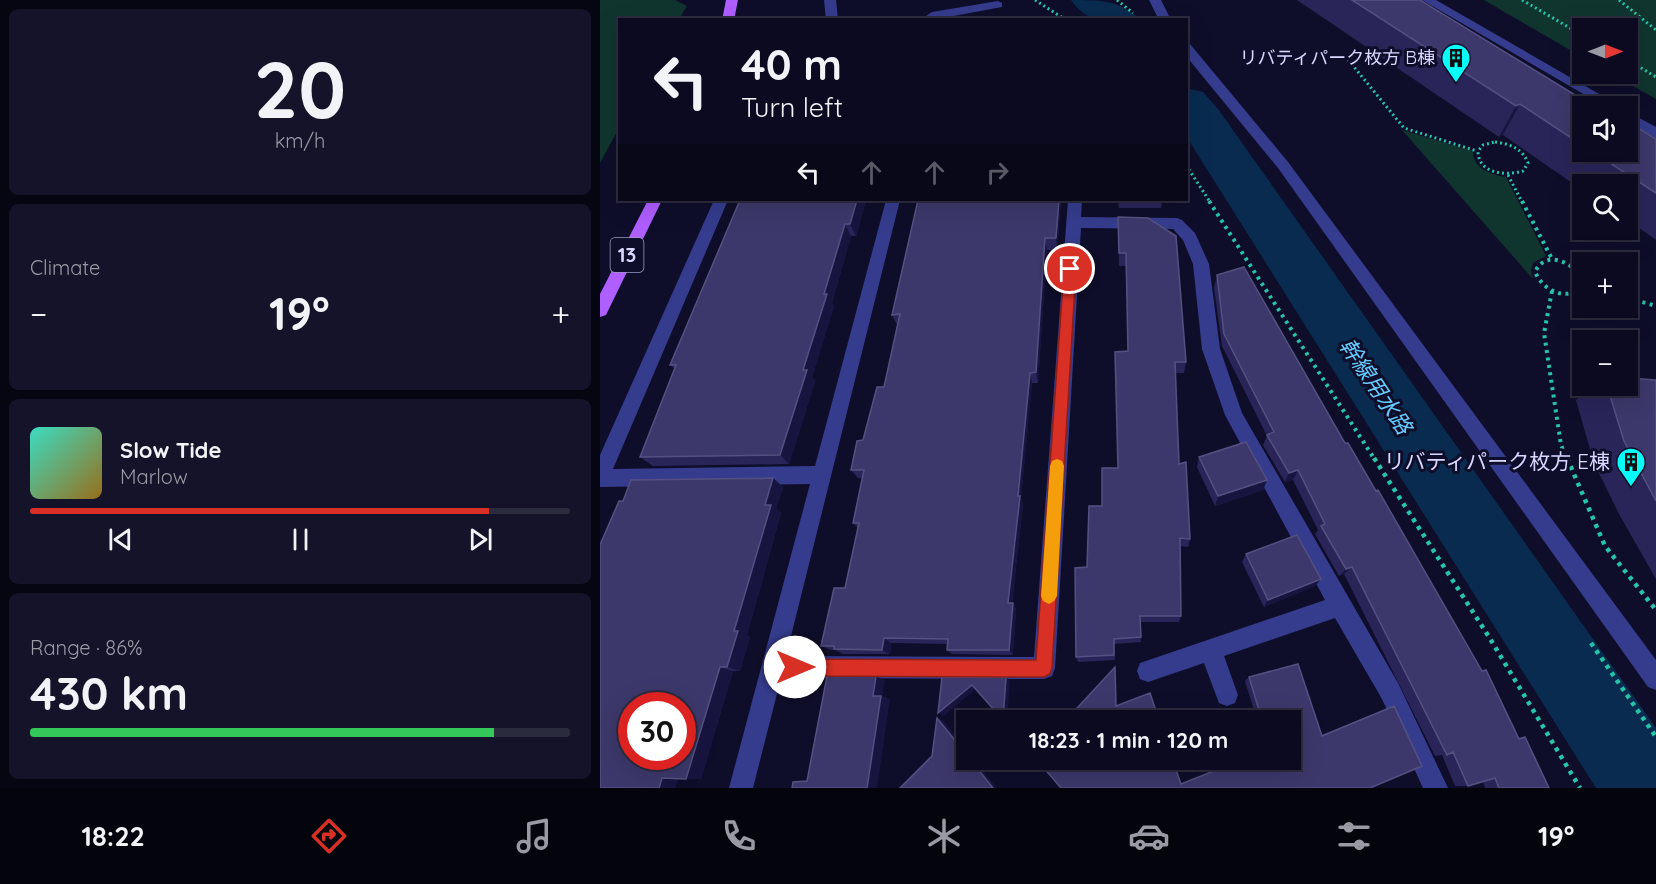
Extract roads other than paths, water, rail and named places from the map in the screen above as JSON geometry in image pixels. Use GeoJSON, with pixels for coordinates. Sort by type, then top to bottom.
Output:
{"type":"FeatureCollection","features":[{"type":"Feature","properties":{"kind":"main road"},"geometry":{"type":"LineString","coordinates":[[728,18],[732,0]]}},
{"type":"Feature","properties":{"kind":"main road","name":"13"},"geometry":{"type":"LineString","coordinates":[[600,310],[654,201]]}},
{"type":"Feature","properties":{"kind":"street"},"geometry":{"type":"LineString","coordinates":[[830,0],[832,18]]}},
{"type":"Feature","properties":{"kind":"street"},"geometry":{"type":"LineString","coordinates":[[928,0],[933,18],[998,5]]}},
{"type":"Feature","properties":{"kind":"street"},"geometry":{"type":"LineString","coordinates":[[1155,0],[1164,18]]}},
{"type":"Feature","properties":{"kind":"street"},"geometry":{"type":"LineString","coordinates":[[1428,0],[1596,96]]}},
{"type":"Feature","properties":{"kind":"street"},"geometry":{"type":"LineString","coordinates":[[1188,49],[1282,165],[1656,679]]}},
{"type":"Feature","properties":{"kind":"street"},"geometry":{"type":"LineString","coordinates":[[1638,122],[1656,133]]}},
{"type":"Feature","properties":{"kind":"street"},"geometry":{"type":"LineString","coordinates":[[721,201],[600,478],[822,475]]}},
{"type":"Feature","properties":{"kind":"street"},"geometry":{"type":"LineString","coordinates":[[741,788],[893,201]]}},
{"type":"Feature","properties":{"kind":"street"},"geometry":{"type":"LineString","coordinates":[[772,667],[1044,668],[1075,201]]}},
{"type":"Feature","properties":{"kind":"street"},"geometry":{"type":"LineString","coordinates":[[1073,222],[1177,224],[1190,237],[1200,264],[1211,349],[1234,415],[1390,691],[1436,788]]}},
{"type":"Feature","properties":{"kind":"street"},"geometry":{"type":"LineString","coordinates":[[1148,671],[1340,606]]}},
{"type":"Feature","properties":{"kind":"street"},"geometry":{"type":"LineString","coordinates":[[1211,650],[1227,694]]}},
{"type":"Feature","properties":{"kind":"waterway","name":"幹線用水路"},"geometry":{"type":"LineString","coordinates":[[1092,0],[1116,18]]}},
{"type":"Feature","properties":{"kind":"waterway","name":"幹線用水路"},"geometry":{"type":"LineString","coordinates":[[1188,105],[1201,120],[1646,788]]}},
{"type":"Feature","properties":{"kind":"place","name":"リバティパーク枚方 B棟"},"geometry":{"type":"Point","coordinates":[1456,84]}},
{"type":"Feature","properties":{"kind":"place","name":"リバティパーク枚方 E棟"},"geometry":{"type":"Point","coordinates":[1631,488]}}]}
